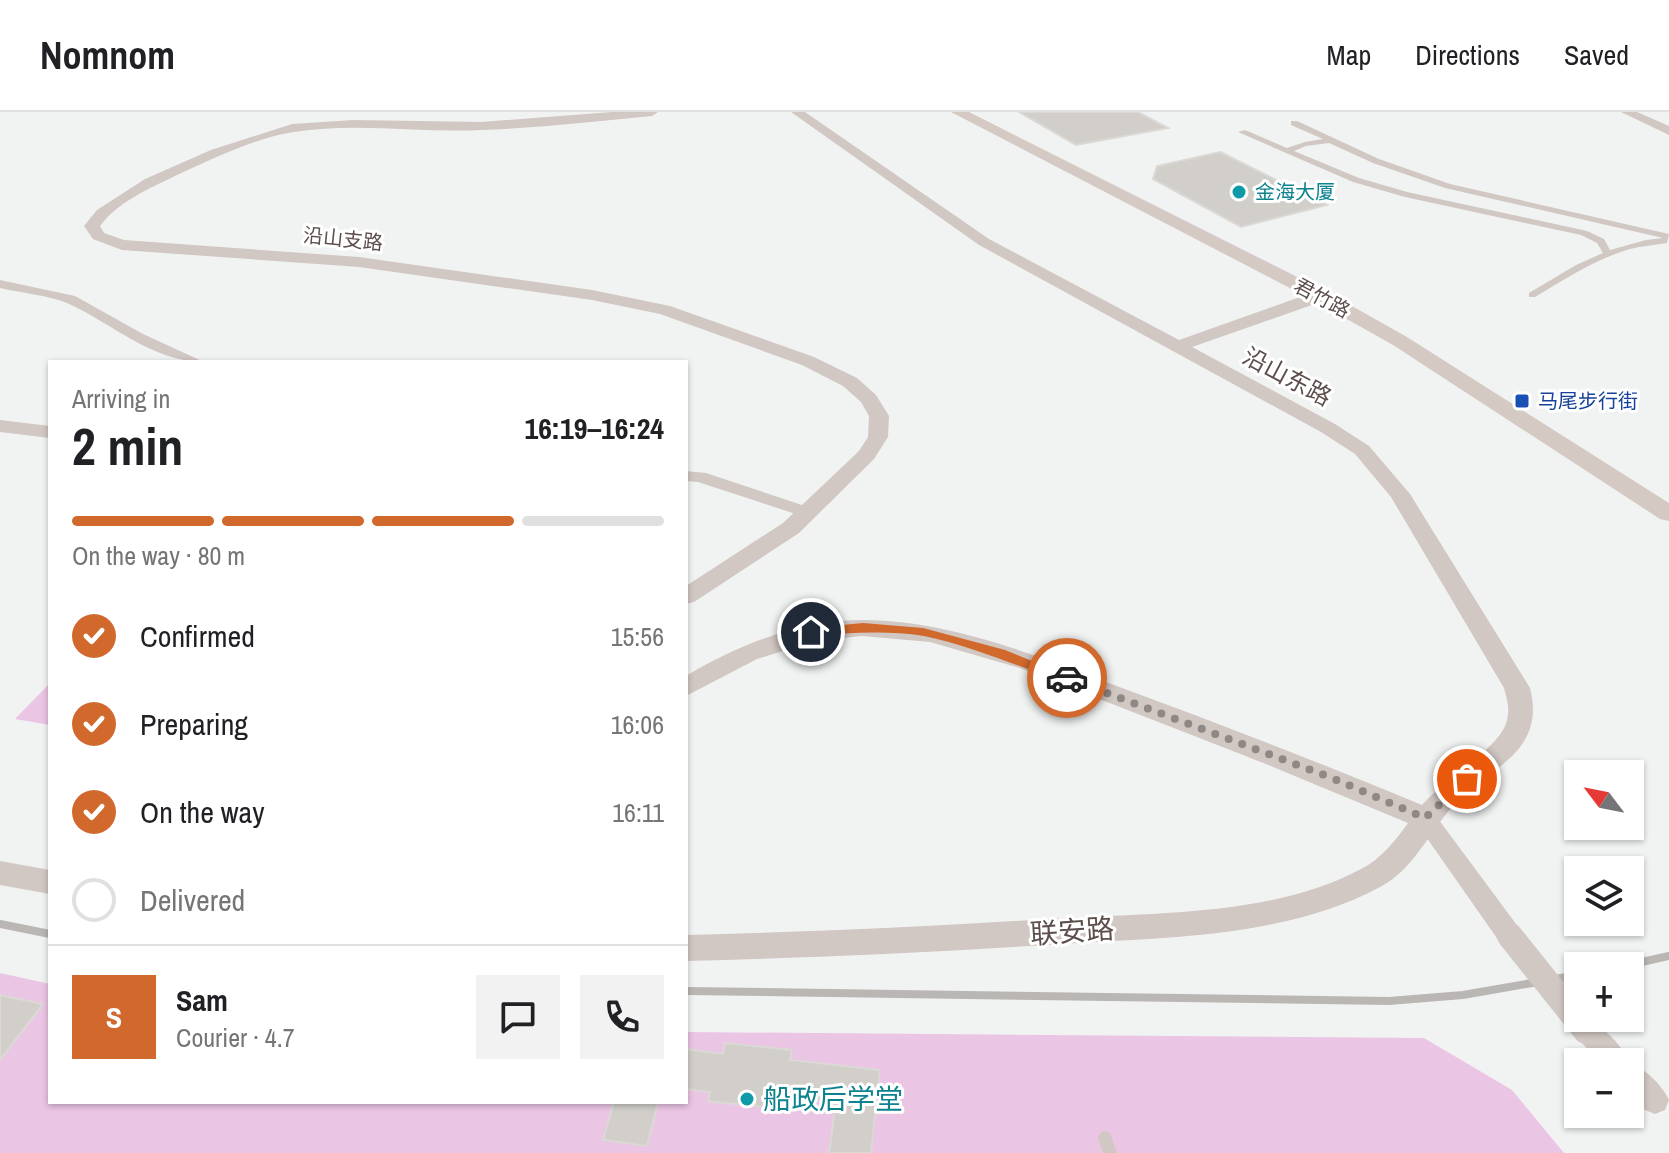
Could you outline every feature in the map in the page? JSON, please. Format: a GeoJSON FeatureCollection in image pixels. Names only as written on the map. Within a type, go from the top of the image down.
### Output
{"type":"FeatureCollection","features":[{"type":"Feature","properties":{"kind":"main road","name":"君竹路"},"geometry":{"type":"LineString","coordinates":[[958,112],[1320,296],[1444,367],[1669,514]]}},
{"type":"Feature","properties":{"kind":"street","name":"沿山支路"},"geometry":{"type":"LineString","coordinates":[[652,112],[460,127],[353,125],[276,131],[130,192],[99,213],[93,222],[93,230],[98,236],[122,245],[332,259],[616,299],[680,315],[817,365],[863,392],[874,405],[880,424],[876,443],[867,455],[808,513],[767,545],[688,596]]}},
{"type":"Feature","properties":{"kind":"street","name":"沿山东路"},"geometry":{"type":"LineString","coordinates":[[797,112],[965,230],[1328,428],[1371,458],[1407,506],[1517,688],[1523,703],[1515,736],[1502,751],[1451,791],[1425,818]]}},
{"type":"Feature","properties":{"kind":"street"},"geometry":{"type":"LineString","coordinates":[[1627,112],[1669,131]]}},
{"type":"Feature","properties":{"kind":"street"},"geometry":{"type":"LineString","coordinates":[[1294,123],[1376,161],[1448,186],[1669,239]]}},
{"type":"Feature","properties":{"kind":"street"},"geometry":{"type":"LineString","coordinates":[[1242,132],[1356,180],[1405,194],[1584,233],[1601,241],[1608,254]]}},
{"type":"Feature","properties":{"kind":"street"},"geometry":{"type":"LineString","coordinates":[[1287,151],[1305,144],[1333,141]]}},
{"type":"Feature","properties":{"kind":"street"},"geometry":{"type":"LineString","coordinates":[[1532,295],[1608,254],[1669,239]]}},
{"type":"Feature","properties":{"kind":"street"},"geometry":{"type":"LineString","coordinates":[[0,284],[70,299],[138,337],[191,360]]}},
{"type":"Feature","properties":{"kind":"street"},"geometry":{"type":"LineString","coordinates":[[1177,347],[1320,296]]}},
{"type":"Feature","properties":{"kind":"street"},"geometry":{"type":"LineString","coordinates":[[0,426],[48,432]]}},
{"type":"Feature","properties":{"kind":"street"},"geometry":{"type":"LineString","coordinates":[[688,476],[700,477],[808,513]]}},
{"type":"Feature","properties":{"kind":"street"},"geometry":{"type":"LineString","coordinates":[[688,686],[748,653],[781,639],[811,632],[863,628],[923,632],[1029,663],[1332,778],[1425,818],[1510,936],[1602,1048]]}},
{"type":"Feature","properties":{"kind":"street","name":"联安路"},"geometry":{"type":"LineString","coordinates":[[688,948],[866,944],[1179,924],[1252,914],[1302,902],[1372,877],[1406,850],[1425,818]]}},
{"type":"Feature","properties":{"kind":"street"},"geometry":{"type":"LineString","coordinates":[[0,873],[48,882]]}},
{"type":"Feature","properties":{"kind":"street"},"geometry":{"type":"LineString","coordinates":[[1644,1090],[1655,1101]]}},
{"type":"Feature","properties":{"kind":"lane"},"geometry":{"type":"LineString","coordinates":[[1105,1138],[1110,1153]]}},
{"type":"Feature","properties":{"kind":"shaded area"},"geometry":{"type":"Polygon","coordinates":[[[48,685],[48,725],[15,719],[48,685]]]}},
{"type":"Feature","properties":{"kind":"shaded area"},"geometry":{"type":"Polygon","coordinates":[[[0,973],[48,984],[48,1104],[688,1104],[688,1032],[1424,1038],[1512,1090],[1564,1153],[0,1153],[0,973]]]}},
{"type":"Feature","properties":{"kind":"building"},"geometry":{"type":"Polygon","coordinates":[[[1019,112],[1138,112],[1168,128],[1076,145],[1019,112]]]}},
{"type":"Feature","properties":{"kind":"building","name":"金海大厦"},"geometry":{"type":"Polygon","coordinates":[[[1220,152],[1327,205],[1241,227],[1153,179],[1157,166],[1220,152]]]}},
{"type":"Feature","properties":{"kind":"building"},"geometry":{"type":"Polygon","coordinates":[[[0,995],[43,1004],[0,1060],[0,995]]]}},
{"type":"Feature","properties":{"kind":"building","name":"船政后学堂"},"geometry":{"type":"Polygon","coordinates":[[[725,1043],[792,1050],[790,1060],[880,1070],[871,1153],[829,1153],[836,1103],[787,1097],[784,1109],[708,1101],[710,1092],[688,1089],[688,1049],[723,1054],[725,1043]]]}},
{"type":"Feature","properties":{"kind":"building"},"geometry":{"type":"Polygon","coordinates":[[[613,1104],[658,1104],[647,1146],[603,1140],[613,1104]]]}},
{"type":"Feature","properties":{"kind":"railway"},"geometry":{"type":"LineString","coordinates":[[0,924],[48,934]]}},
{"type":"Feature","properties":{"kind":"railway"},"geometry":{"type":"LineString","coordinates":[[1644,962],[1669,956]]}},
{"type":"Feature","properties":{"kind":"railway"},"geometry":{"type":"LineString","coordinates":[[688,991],[1389,1001],[1463,995],[1564,977]]}},
{"type":"Feature","properties":{"kind":"way so far"},"geometry":{"type":"LineString","coordinates":[[1067,678],[1332,778],[1425,818],[1467,779]]}},
{"type":"Feature","properties":{"kind":"place","name":"金海大厦"},"geometry":{"type":"Point","coordinates":[1239,192]}},
{"type":"Feature","properties":{"kind":"place","name":"马尾步行街"},"geometry":{"type":"Point","coordinates":[1522,401]}},
{"type":"Feature","properties":{"kind":"place","name":"船政后学堂"},"geometry":{"type":"Point","coordinates":[747,1099]}},
{"type":"Feature","properties":{"kind":"route"},"geometry":{"type":"LineString","coordinates":[[811,632],[863,628],[923,632],[1000,653],[1067,678]]}}]}
